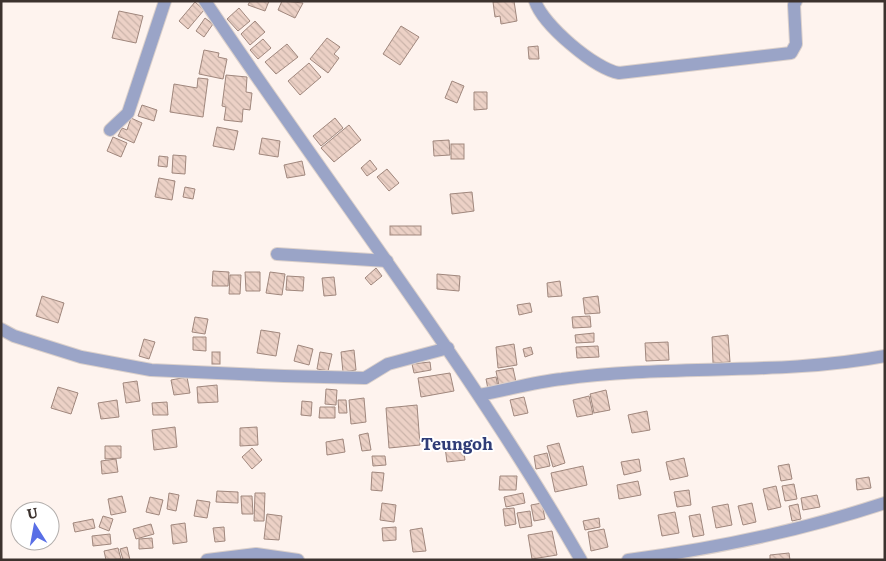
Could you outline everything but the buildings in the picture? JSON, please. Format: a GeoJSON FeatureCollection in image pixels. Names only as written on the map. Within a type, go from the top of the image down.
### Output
{"type":"FeatureCollection","features":[{"type":"Feature","properties":{"kind":"street"},"geometry":{"type":"LineString","coordinates":[[110,130],[128,113],[165,1]]}},
{"type":"Feature","properties":{"kind":"street"},"geometry":{"type":"LineString","coordinates":[[205,1],[270,97],[448,348],[581,560]]}},
{"type":"Feature","properties":{"kind":"street"},"geometry":{"type":"LineString","coordinates":[[536,1],[548,22],[582,52],[602,69],[619,73],[791,53],[796,44],[794,5],[796,1]]}},
{"type":"Feature","properties":{"kind":"street"},"geometry":{"type":"LineString","coordinates":[[277,254],[387,262]]}},
{"type":"Feature","properties":{"kind":"street"},"geometry":{"type":"LineString","coordinates":[[1,329],[14,336],[81,357],[151,370],[365,378],[388,364],[448,348]]}},
{"type":"Feature","properties":{"kind":"street"},"geometry":{"type":"LineString","coordinates":[[479,395],[562,379],[789,367],[851,362],[885,356]]}},
{"type":"Feature","properties":{"kind":"street"},"geometry":{"type":"LineString","coordinates":[[628,560],[681,553],[845,516],[885,502]]}},
{"type":"Feature","properties":{"kind":"street"},"geometry":{"type":"LineString","coordinates":[[208,560],[256,554],[298,560]]}},
{"type":"Feature","properties":{"kind":"district","name":"Teungoh"},"geometry":{"type":"Point","coordinates":[457,443]}}]}
